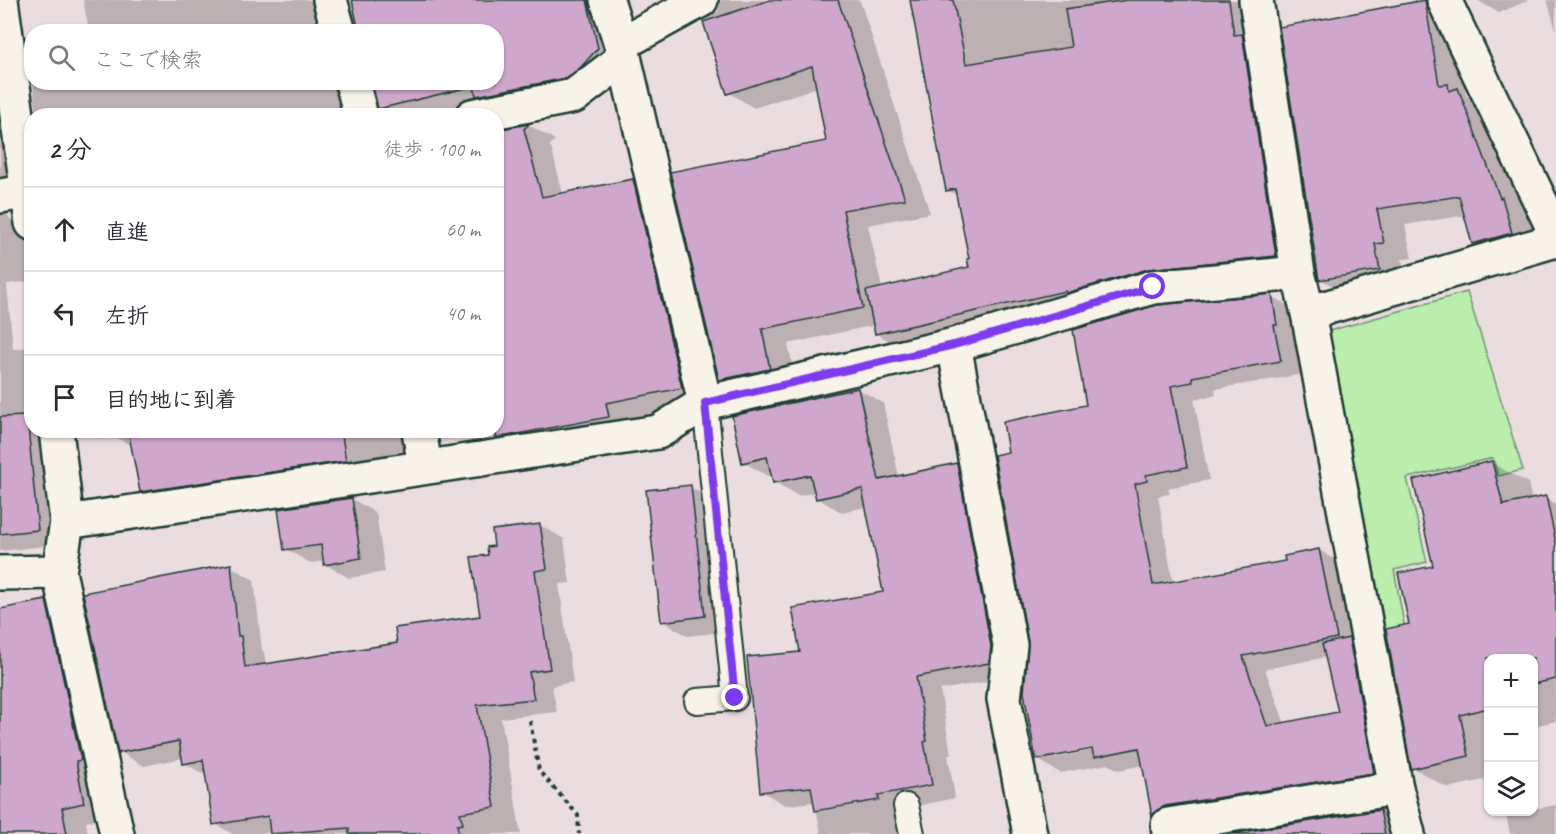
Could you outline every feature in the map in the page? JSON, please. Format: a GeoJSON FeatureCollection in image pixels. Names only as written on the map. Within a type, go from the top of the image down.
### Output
{"type":"FeatureCollection","features":[{"type":"Feature","properties":{"kind":"street"},"geometry":{"type":"LineString","coordinates":[[1,0],[23,200]]}},
{"type":"Feature","properties":{"kind":"street"},"geometry":{"type":"LineString","coordinates":[[330,0],[337,24]]}},
{"type":"Feature","properties":{"kind":"street"},"geometry":{"type":"LineString","coordinates":[[608,0],[705,403]]}},
{"type":"Feature","properties":{"kind":"street"},"geometry":{"type":"LineString","coordinates":[[504,110],[574,96],[622,51],[701,0]]}},
{"type":"Feature","properties":{"kind":"street"},"geometry":{"type":"LineString","coordinates":[[1257,0],[1298,273],[1308,313],[1396,788],[1408,834]]}},
{"type":"Feature","properties":{"kind":"street"},"geometry":{"type":"LineString","coordinates":[[1308,313],[1556,234],[1444,0]]}},
{"type":"Feature","properties":{"kind":"street"},"geometry":{"type":"LineString","coordinates":[[354,90],[359,108]]}},
{"type":"Feature","properties":{"kind":"street"},"geometry":{"type":"LineString","coordinates":[[67,522],[658,432],[705,403],[954,345],[1153,287],[1298,273]]}},
{"type":"Feature","properties":{"kind":"street"},"geometry":{"type":"LineString","coordinates":[[954,345],[1010,645],[1004,699],[1030,834]]}},
{"type":"Feature","properties":{"kind":"street"},"geometry":{"type":"LineString","coordinates":[[57,438],[67,522],[59,572],[117,834]]}},
{"type":"Feature","properties":{"kind":"street"},"geometry":{"type":"LineString","coordinates":[[420,438],[425,467]]}},
{"type":"Feature","properties":{"kind":"street"},"geometry":{"type":"LineString","coordinates":[[0,573],[59,572]]}},
{"type":"Feature","properties":{"kind":"street"},"geometry":{"type":"LineString","coordinates":[[1169,834],[1168,825],[1396,788]]}},
{"type":"Feature","properties":{"kind":"lane"},"geometry":{"type":"LineString","coordinates":[[697,700],[735,698],[705,403]]}},
{"type":"Feature","properties":{"kind":"lane"},"geometry":{"type":"LineString","coordinates":[[906,806],[912,834]]}},
{"type":"Feature","properties":{"kind":"path"},"geometry":{"type":"LineString","coordinates":[[530,721],[539,771],[578,814],[579,834]]}},
{"type":"Feature","properties":{"kind":"green space"},"geometry":{"type":"Polygon","coordinates":[[[1467,292],[1523,470],[1498,476],[1493,458],[1407,478],[1427,562],[1394,570],[1415,683],[1396,687],[1329,331],[1467,292]]]}},
{"type":"Feature","properties":{"kind":"building"},"geometry":{"type":"Polygon","coordinates":[[[352,0],[587,0],[598,48],[581,67],[566,78],[476,96],[475,90],[504,90],[504,24],[357,24],[352,0]]]}},
{"type":"Feature","properties":{"kind":"building"},"geometry":{"type":"Polygon","coordinates":[[[770,0],[838,0],[905,199],[843,210],[863,308],[762,329],[770,369],[719,380],[670,172],[826,141],[812,66],[727,94],[703,22],[770,0]]]}},
{"type":"Feature","properties":{"kind":"building"},"geometry":{"type":"Polygon","coordinates":[[[910,0],[953,0],[966,64],[1071,47],[1065,9],[1128,0],[1229,0],[1234,35],[1242,34],[1276,256],[1148,269],[1066,293],[1065,291],[875,334],[866,291],[969,267],[955,189],[946,191],[910,0]]]}},
{"type":"Feature","properties":{"kind":"building"},"geometry":{"type":"Polygon","coordinates":[[[1425,0],[1439,85],[1448,84],[1449,91],[1458,88],[1500,198],[1502,197],[1512,233],[1472,244],[1459,196],[1377,209],[1384,243],[1375,244],[1380,270],[1319,280],[1279,27],[1425,0]]]}},
{"type":"Feature","properties":{"kind":"building"},"geometry":{"type":"Polygon","coordinates":[[[374,90],[457,90],[382,108],[378,108],[374,90]]]}},
{"type":"Feature","properties":{"kind":"building"},"geometry":{"type":"Polygon","coordinates":[[[529,124],[524,129],[542,197],[633,179],[682,388],[606,403],[609,417],[504,437],[504,129],[529,124]]]}},
{"type":"Feature","properties":{"kind":"building"},"geometry":{"type":"Polygon","coordinates":[[[1272,294],[1277,325],[1274,325],[1281,361],[1192,377],[1193,382],[1171,386],[1187,467],[1146,475],[1147,481],[1135,484],[1153,585],[1285,561],[1284,556],[1319,549],[1337,638],[1243,656],[1267,726],[1338,712],[1322,644],[1349,638],[1374,773],[1165,806],[1152,816],[1139,748],[1094,757],[1092,749],[1036,760],[1024,693],[1028,642],[994,455],[1008,452],[1003,422],[1086,405],[1073,330],[1157,305],[1272,294]]]}},
{"type":"Feature","properties":{"kind":"building"},"geometry":{"type":"Polygon","coordinates":[[[858,388],[879,480],[957,463],[991,646],[989,663],[916,677],[932,785],[878,795],[879,800],[815,811],[811,787],[760,792],[747,657],[800,652],[792,608],[883,592],[862,489],[816,499],[810,475],[773,483],[767,457],[742,463],[732,416],[858,388]]]}},
{"type":"Feature","properties":{"kind":"building"},"geometry":{"type":"Polygon","coordinates":[[[24,416],[24,438],[29,438],[38,530],[0,534],[0,417],[24,416]]]}},
{"type":"Feature","properties":{"kind":"building"},"geometry":{"type":"Polygon","coordinates":[[[130,438],[342,438],[346,461],[140,492],[130,438]]]}},
{"type":"Feature","properties":{"kind":"building"},"geometry":{"type":"Polygon","coordinates":[[[1492,461],[1503,505],[1546,496],[1556,543],[1556,679],[1538,683],[1538,654],[1484,654],[1484,709],[1460,715],[1469,756],[1411,769],[1386,629],[1409,624],[1398,573],[1433,566],[1413,480],[1492,461]]]}},
{"type":"Feature","properties":{"kind":"building"},"geometry":{"type":"Polygon","coordinates":[[[691,485],[705,616],[661,622],[646,490],[691,485]]]}},
{"type":"Feature","properties":{"kind":"building"},"geometry":{"type":"Polygon","coordinates":[[[352,498],[361,558],[324,565],[321,545],[284,550],[278,509],[352,498]]]}},
{"type":"Feature","properties":{"kind":"building"},"geometry":{"type":"Polygon","coordinates":[[[540,524],[547,569],[535,571],[550,669],[529,672],[534,699],[477,705],[495,807],[460,813],[463,824],[457,825],[459,834],[349,834],[349,828],[270,834],[268,816],[213,825],[203,760],[183,764],[179,741],[118,753],[83,593],[231,564],[238,636],[241,636],[245,667],[397,643],[395,628],[480,616],[471,557],[488,555],[487,547],[494,546],[492,530],[540,524]]]}},
{"type":"Feature","properties":{"kind":"building"},"geometry":{"type":"Polygon","coordinates":[[[46,600],[81,760],[76,761],[84,803],[62,808],[67,834],[0,834],[0,609],[46,600]]]}},
{"type":"Feature","properties":{"kind":"building"},"geometry":{"type":"Polygon","coordinates":[[[1380,810],[1385,834],[1230,834],[1380,810]]]}},
{"type":"Feature","properties":{"kind":"route"},"geometry":{"type":"LineString","coordinates":[[735,698],[705,403],[954,345],[1153,287]]}}]}
